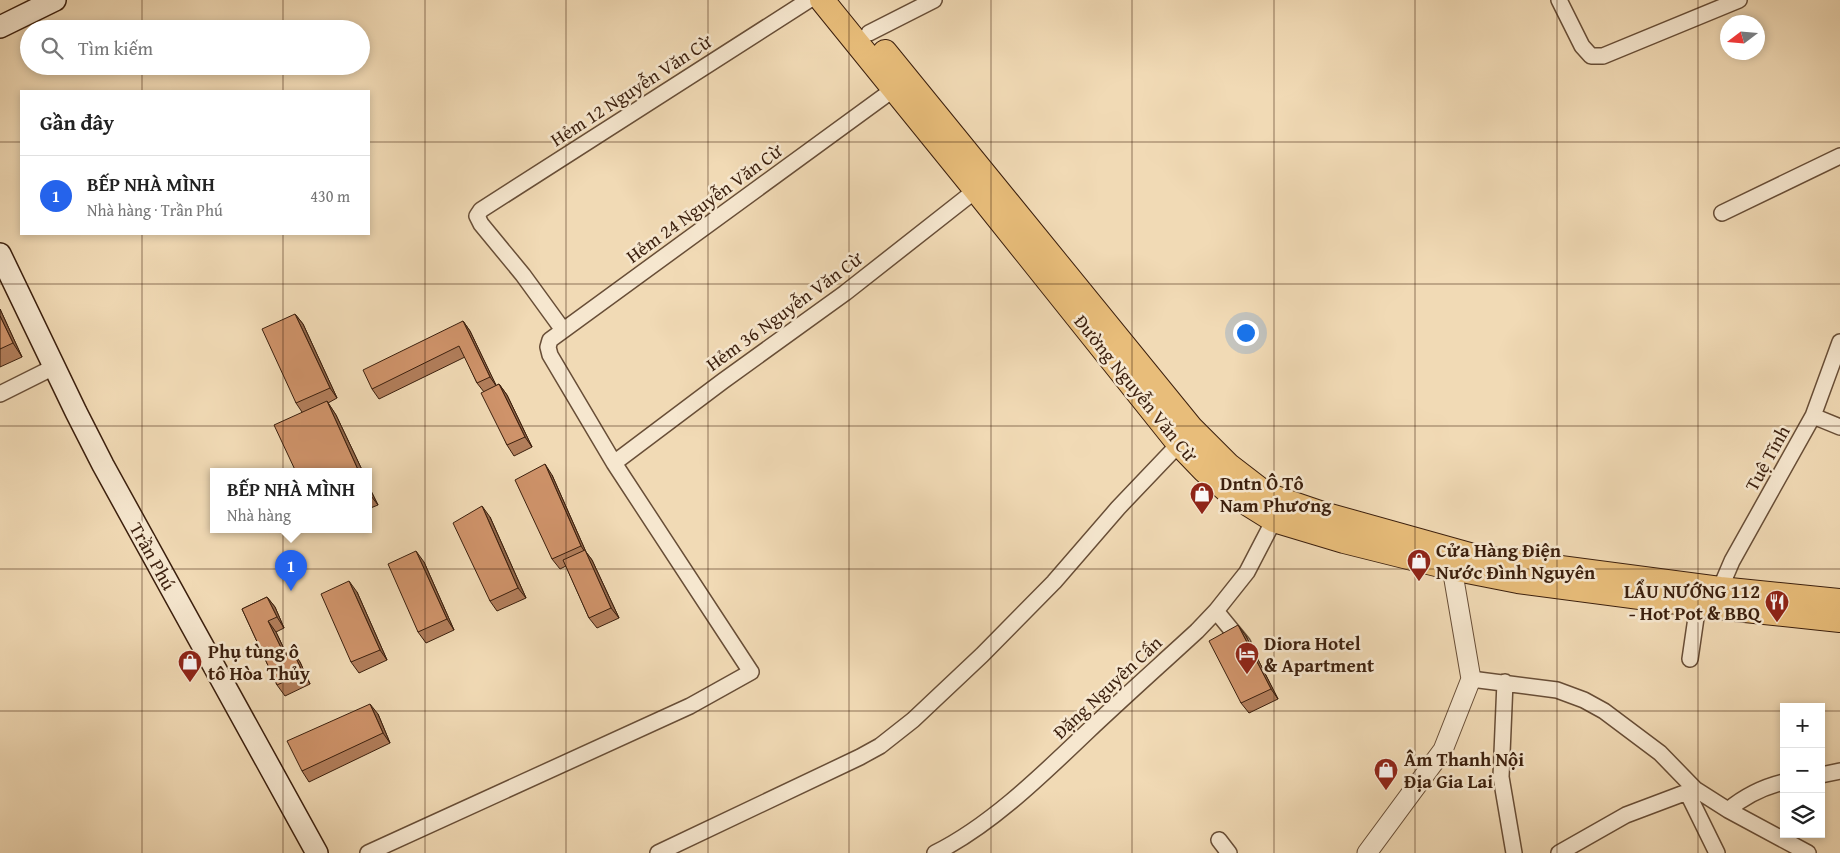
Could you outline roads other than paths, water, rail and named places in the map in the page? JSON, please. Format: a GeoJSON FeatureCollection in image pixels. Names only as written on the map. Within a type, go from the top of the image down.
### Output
{"type":"FeatureCollection","features":[{"type":"Feature","properties":{"kind":"main road"},"geometry":{"type":"LineString","coordinates":[[0,27],[55,0]]}},
{"type":"Feature","properties":{"kind":"main road","name":"Đường Nguyễn Văn Cừ"},"geometry":{"type":"LineString","coordinates":[[822,0],[863,37],[946,125],[1117,351],[1178,444],[1229,492],[1274,520],[1344,541],[1452,568],[1518,581],[1711,600],[1840,601]]}},
{"type":"Feature","properties":{"kind":"main road","name":"Đường Nguyễn Văn Cừ"},"geometry":{"type":"LineString","coordinates":[[842,0],[894,89],[976,190],[1117,351],[1228,465],[1267,495],[1323,514],[1477,557],[1711,600],[1840,620]]}},
{"type":"Feature","properties":{"kind":"main road","name":"Trần Phú"},"geometry":{"type":"LineString","coordinates":[[0,254],[103,465],[317,853]]}},
{"type":"Feature","properties":{"kind":"street","name":"Hẻm 12 Nguyễn Văn Cừ"},"geometry":{"type":"LineString","coordinates":[[563,330],[523,275],[481,224],[477,216],[482,210],[809,0]]}},
{"type":"Feature","properties":{"kind":"street"},"geometry":{"type":"LineString","coordinates":[[863,37],[934,0]]}},
{"type":"Feature","properties":{"kind":"street"},"geometry":{"type":"LineString","coordinates":[[1559,0],[1582,46],[1591,56],[1603,56],[1739,0]]}},
{"type":"Feature","properties":{"kind":"street","name":"Hẻm 24 Nguyễn Văn Cừ"},"geometry":{"type":"LineString","coordinates":[[614,463],[550,355],[548,348],[550,340],[894,89]]}},
{"type":"Feature","properties":{"kind":"street"},"geometry":{"type":"LineString","coordinates":[[1722,213],[1840,156]]}},
{"type":"Feature","properties":{"kind":"street","name":"Hẻm 36 Nguyễn Văn Cừ"},"geometry":{"type":"LineString","coordinates":[[614,463],[845,293],[976,190]]}},
{"type":"Feature","properties":{"kind":"street","name":"Tuệ Tĩnh"},"geometry":{"type":"LineString","coordinates":[[1690,659],[1711,600],[1813,416],[1840,342]]}},
{"type":"Feature","properties":{"kind":"street"},"geometry":{"type":"LineString","coordinates":[[0,394],[54,367]]}},
{"type":"Feature","properties":{"kind":"street"},"geometry":{"type":"LineString","coordinates":[[1813,416],[1840,427]]}},
{"type":"Feature","properties":{"kind":"street"},"geometry":{"type":"LineString","coordinates":[[658,853],[860,757],[880,746],[901,730],[982,655],[1054,582],[1118,508],[1178,444]]}},
{"type":"Feature","properties":{"kind":"street"},"geometry":{"type":"LineString","coordinates":[[368,853],[690,706],[751,672],[614,463]]}},
{"type":"Feature","properties":{"kind":"street","name":"Đặng Nguyên Cẩn"},"geometry":{"type":"LineString","coordinates":[[935,853],[952,850],[1043,773],[1197,632],[1247,572],[1274,520]]}},
{"type":"Feature","properties":{"kind":"street"},"geometry":{"type":"LineString","coordinates":[[1368,853],[1443,750],[1471,679],[1452,568]]}},
{"type":"Feature","properties":{"kind":"street"},"geometry":{"type":"LineString","coordinates":[[1216,611],[1235,633],[1249,656]]}},
{"type":"Feature","properties":{"kind":"street"},"geometry":{"type":"LineString","coordinates":[[1471,679],[1557,690],[1584,700],[1604,711],[1660,753],[1691,790],[1717,853]]}},
{"type":"Feature","properties":{"kind":"street"},"geometry":{"type":"LineString","coordinates":[[1505,682],[1501,777],[1514,853]]}},
{"type":"Feature","properties":{"kind":"street"},"geometry":{"type":"LineString","coordinates":[[1825,773],[1840,771]]}},
{"type":"Feature","properties":{"kind":"street"},"geometry":{"type":"LineString","coordinates":[[1728,810],[1741,799],[1754,792],[1780,783]]}},
{"type":"Feature","properties":{"kind":"street"},"geometry":{"type":"LineString","coordinates":[[1559,853],[1626,815],[1691,790],[1808,853]]}},
{"type":"Feature","properties":{"kind":"street"},"geometry":{"type":"LineString","coordinates":[[1219,840],[1229,853]]}},
{"type":"Feature","properties":{"kind":"place","name":"Dntn Ô Tô Nam Phương"},"geometry":{"type":"Point","coordinates":[1202,515]}},
{"type":"Feature","properties":{"kind":"place","name":"Cửa Hàng Điện Nước Đình Nguyên"},"geometry":{"type":"Point","coordinates":[1419,582]}},
{"type":"Feature","properties":{"kind":"place","name":"BẾP NHÀ MÌNH"},"geometry":{"type":"Point","coordinates":[291,591]}},
{"type":"Feature","properties":{"kind":"place","name":"LẨU NƯỚNG 112 - Hot Pot & BBQ"},"geometry":{"type":"Point","coordinates":[1777,623]}},
{"type":"Feature","properties":{"kind":"place","name":"Diora Hotel & Apartment"},"geometry":{"type":"Point","coordinates":[1247,675]}},
{"type":"Feature","properties":{"kind":"place","name":"Phụ tùng ô tô Hòa Thủy"},"geometry":{"type":"Point","coordinates":[190,683]}},
{"type":"Feature","properties":{"kind":"place","name":"Âm Thanh Nội Địa Gia Lai"},"geometry":{"type":"Point","coordinates":[1386,791]}}]}
